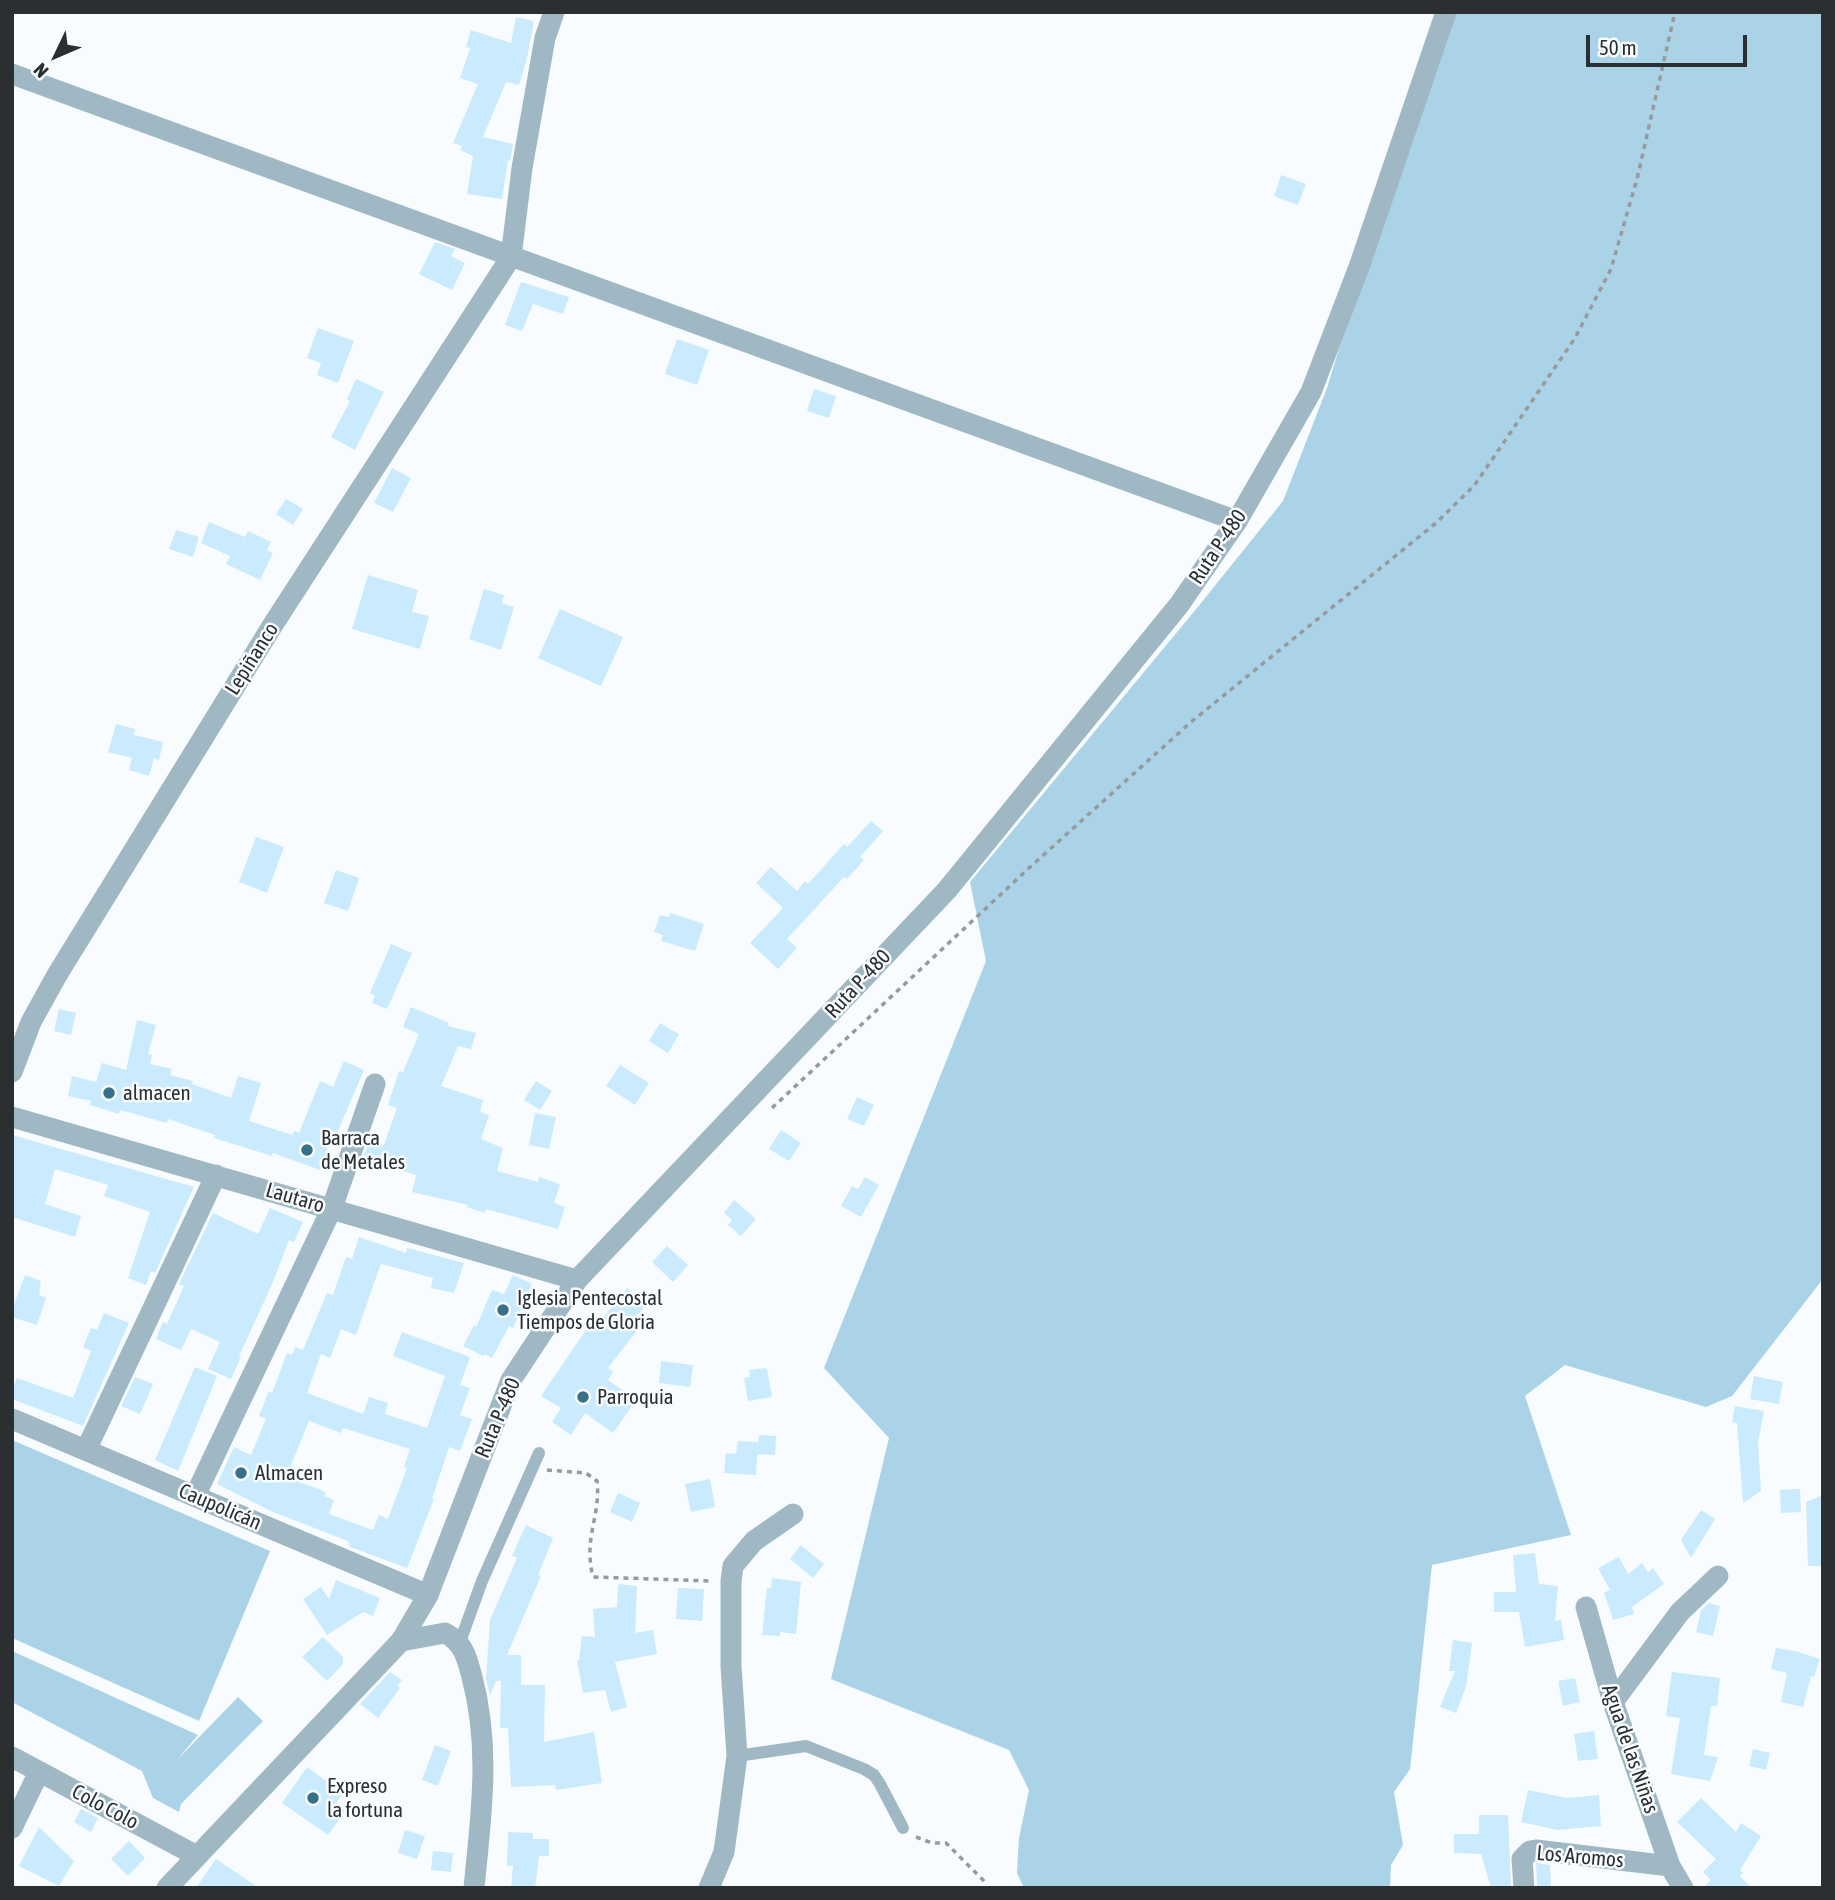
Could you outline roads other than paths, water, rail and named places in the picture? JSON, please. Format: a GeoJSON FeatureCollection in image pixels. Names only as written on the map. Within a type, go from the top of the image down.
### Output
{"type":"FeatureCollection","features":[{"type":"Feature","properties":{"kind":"street"},"geometry":{"type":"LineString","coordinates":[[511,257],[522,168],[545,38],[554,12]]}},
{"type":"Feature","properties":{"kind":"street","name":"Ruta P-480"},"geometry":{"type":"LineString","coordinates":[[167,1888],[401,1641],[428,1595],[511,1380],[577,1280],[947,890],[1179,605],[1237,521],[1311,392],[1359,267],[1446,12]]}},
{"type":"Feature","properties":{"kind":"street"},"geometry":{"type":"LineString","coordinates":[[12,74],[1237,521]]}},
{"type":"Feature","properties":{"kind":"street","name":"Lepiñanco"},"geometry":{"type":"LineString","coordinates":[[12,1072],[31,1022],[64,963],[274,623],[511,257]]}},
{"type":"Feature","properties":{"kind":"street"},"geometry":{"type":"LineString","coordinates":[[195,1496],[332,1208],[375,1084]]}},
{"type":"Feature","properties":{"kind":"street","name":"Lautaro"},"geometry":{"type":"LineString","coordinates":[[12,1117],[577,1280]]}},
{"type":"Feature","properties":{"kind":"street"},"geometry":{"type":"LineString","coordinates":[[86,1450],[216,1175]]}},
{"type":"Feature","properties":{"kind":"street","name":"Caupolicán"},"geometry":{"type":"LineString","coordinates":[[12,1419],[428,1595]]}},
{"type":"Feature","properties":{"kind":"street"},"geometry":{"type":"LineString","coordinates":[[709,1888],[724,1852],[737,1756],[731,1665],[733,1566],[754,1541],[793,1514]]}},
{"type":"Feature","properties":{"kind":"street"},"geometry":{"type":"LineString","coordinates":[[1613,1702],[1680,1612],[1718,1576]]}},
{"type":"Feature","properties":{"kind":"street","name":"Agua de las Niñas"},"geometry":{"type":"LineString","coordinates":[[1586,1607],[1613,1702],[1670,1866],[1683,1888]]}},
{"type":"Feature","properties":{"kind":"street"},"geometry":{"type":"LineString","coordinates":[[401,1641],[445,1633],[460,1642],[467,1658],[481,1711],[484,1776],[474,1888]]}},
{"type":"Feature","properties":{"kind":"street","name":"Colo Colo"},"geometry":{"type":"LineString","coordinates":[[12,1757],[197,1856]]}},
{"type":"Feature","properties":{"kind":"street"},"geometry":{"type":"LineString","coordinates":[[12,1828],[39,1772]]}},
{"type":"Feature","properties":{"kind":"street","name":"Los Aromos"},"geometry":{"type":"LineString","coordinates":[[1524,1888],[1522,1859],[1530,1851],[1536,1850],[1670,1866]]}},
{"type":"Feature","properties":{"kind":"lane"},"geometry":{"type":"LineString","coordinates":[[460,1642],[482,1581],[539,1454]]}},
{"type":"Feature","properties":{"kind":"lane"},"geometry":{"type":"LineString","coordinates":[[737,1756],[806,1746],[864,1769],[880,1784],[903,1828]]}},
{"type":"Feature","properties":{"kind":"place","name":"almacen"},"geometry":{"type":"Point","coordinates":[109,1093]}},
{"type":"Feature","properties":{"kind":"place","name":"Barraca de Metales"},"geometry":{"type":"Point","coordinates":[307,1150]}},
{"type":"Feature","properties":{"kind":"place","name":"Iglesia Pentecostal Tiempos de Gloria"},"geometry":{"type":"Point","coordinates":[503,1310]}},
{"type":"Feature","properties":{"kind":"place","name":"Parroquia"},"geometry":{"type":"Point","coordinates":[583,1397]}},
{"type":"Feature","properties":{"kind":"place","name":"Almacen"},"geometry":{"type":"Point","coordinates":[241,1473]}},
{"type":"Feature","properties":{"kind":"place","name":"Expreso la fortuna"},"geometry":{"type":"Point","coordinates":[313,1798]}}]}
